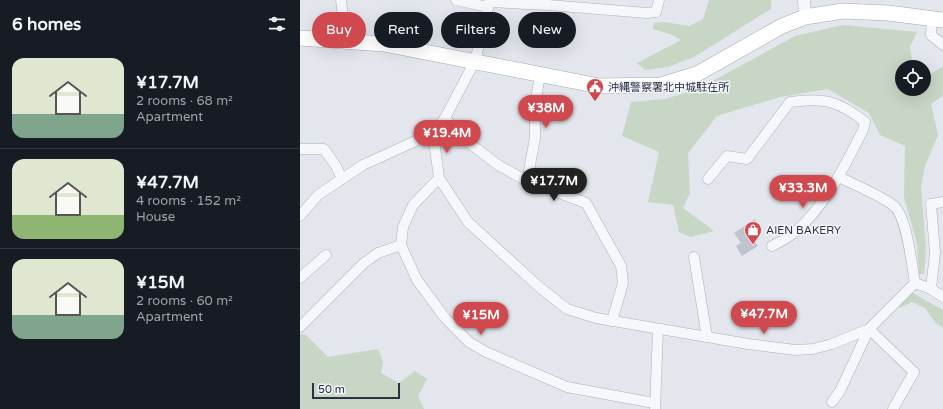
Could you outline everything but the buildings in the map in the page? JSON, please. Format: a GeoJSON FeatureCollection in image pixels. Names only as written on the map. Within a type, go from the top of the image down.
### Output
{"type":"FeatureCollection","features":[{"type":"Feature","properties":{"kind":"main road"},"geometry":{"type":"LineString","coordinates":[[366,42],[384,44],[475,61],[599,86],[660,85],[697,74],[782,26],[805,17],[843,11],[888,13],[937,19]]}},
{"type":"Feature","properties":{"kind":"main road"},"geometry":{"type":"LineString","coordinates":[[300,38],[312,39]]}},
{"type":"Feature","properties":{"kind":"street"},"geometry":{"type":"LineString","coordinates":[[341,0],[342,12]]}},
{"type":"Feature","properties":{"kind":"street"},"geometry":{"type":"LineString","coordinates":[[456,0],[489,3],[555,5],[647,14],[656,12],[659,0]]}},
{"type":"Feature","properties":{"kind":"street"},"geometry":{"type":"LineString","coordinates":[[804,0],[805,17]]}},
{"type":"Feature","properties":{"kind":"street"},"geometry":{"type":"LineString","coordinates":[[300,216],[318,195],[363,165],[433,133],[445,118],[475,61],[489,3]]}},
{"type":"Feature","properties":{"kind":"street"},"geometry":{"type":"LineString","coordinates":[[937,19],[931,35],[943,45]]}},
{"type":"Feature","properties":{"kind":"street"},"geometry":{"type":"LineString","coordinates":[[527,180],[535,138],[535,106],[540,74]]}},
{"type":"Feature","properties":{"kind":"street"},"geometry":{"type":"LineString","coordinates":[[708,179],[727,156],[746,159],[790,102],[811,99],[831,101],[852,112],[864,122],[864,130],[839,177],[816,212],[794,233],[772,246]]}},
{"type":"Feature","properties":{"kind":"street"},"geometry":{"type":"LineString","coordinates":[[445,118],[464,139],[498,165],[527,180],[586,203],[622,266],[623,282],[612,321]]}},
{"type":"Feature","properties":{"kind":"street"},"geometry":{"type":"LineString","coordinates":[[433,133],[439,178],[468,222],[538,286],[567,309],[596,318],[658,330],[795,350],[832,344],[869,329]]}},
{"type":"Feature","properties":{"kind":"street"},"geometry":{"type":"LineString","coordinates":[[300,149],[324,150],[336,166],[342,179]]}},
{"type":"Feature","properties":{"kind":"street"},"geometry":{"type":"LineString","coordinates":[[839,177],[895,206],[901,216],[909,245],[915,283]]}},
{"type":"Feature","properties":{"kind":"street"},"geometry":{"type":"LineString","coordinates":[[439,178],[413,205],[403,227],[401,245],[417,280],[445,318],[469,342],[486,352],[567,387],[655,406],[658,330]]}},
{"type":"Feature","properties":{"kind":"street"},"geometry":{"type":"LineString","coordinates":[[931,289],[935,253],[931,204],[943,202]]}},
{"type":"Feature","properties":{"kind":"street"},"geometry":{"type":"LineString","coordinates":[[300,326],[364,263],[378,253],[401,245]]}},
{"type":"Feature","properties":{"kind":"street"},"geometry":{"type":"LineString","coordinates":[[300,278],[326,255]]}},
{"type":"Feature","properties":{"kind":"street"},"geometry":{"type":"LineString","coordinates":[[694,257],[707,337]]}},
{"type":"Feature","properties":{"kind":"street"},"geometry":{"type":"LineString","coordinates":[[915,283],[931,289],[943,297]]}},
{"type":"Feature","properties":{"kind":"street"},"geometry":{"type":"LineString","coordinates":[[832,402],[840,392],[869,329],[915,283]]}},
{"type":"Feature","properties":{"kind":"street"},"geometry":{"type":"LineString","coordinates":[[869,329],[914,372],[893,409]]}},
{"type":"Feature","properties":{"kind":"green space"},"geometry":{"type":"Polygon","coordinates":[[[709,0],[771,0],[771,9],[694,57],[668,67],[645,70],[637,63],[681,40],[670,34],[653,29],[654,23],[664,22],[689,26],[703,19],[709,0]]]}},
{"type":"Feature","properties":{"kind":"green space"},"geometry":{"type":"Polygon","coordinates":[[[843,25],[917,32],[910,47],[912,60],[895,60],[895,96],[931,96],[931,73],[943,67],[943,96],[931,104],[938,135],[925,166],[921,186],[926,250],[924,274],[919,274],[917,244],[904,197],[905,146],[880,135],[869,113],[828,89],[780,97],[717,116],[688,153],[690,193],[683,208],[714,231],[690,237],[679,232],[673,205],[648,202],[659,152],[622,136],[631,102],[665,99],[698,89],[795,36],[843,25]]]}},
{"type":"Feature","properties":{"kind":"green space"},"geometry":{"type":"Polygon","coordinates":[[[913,293],[943,310],[943,328],[935,322],[925,308],[912,302],[899,308],[901,302],[913,293]]]}},
{"type":"Feature","properties":{"kind":"green space"},"geometry":{"type":"Polygon","coordinates":[[[300,334],[306,335],[328,357],[378,349],[383,362],[381,373],[399,383],[415,371],[427,379],[418,396],[424,409],[300,409],[300,334]]]}},
{"type":"Feature","properties":{"kind":"place","name":"沖縄警察署北中城駐在所"},"geometry":{"type":"Point","coordinates":[595,102]}},
{"type":"Feature","properties":{"kind":"place","name":"AIEN BAKERY"},"geometry":{"type":"Point","coordinates":[753,245]}}]}
